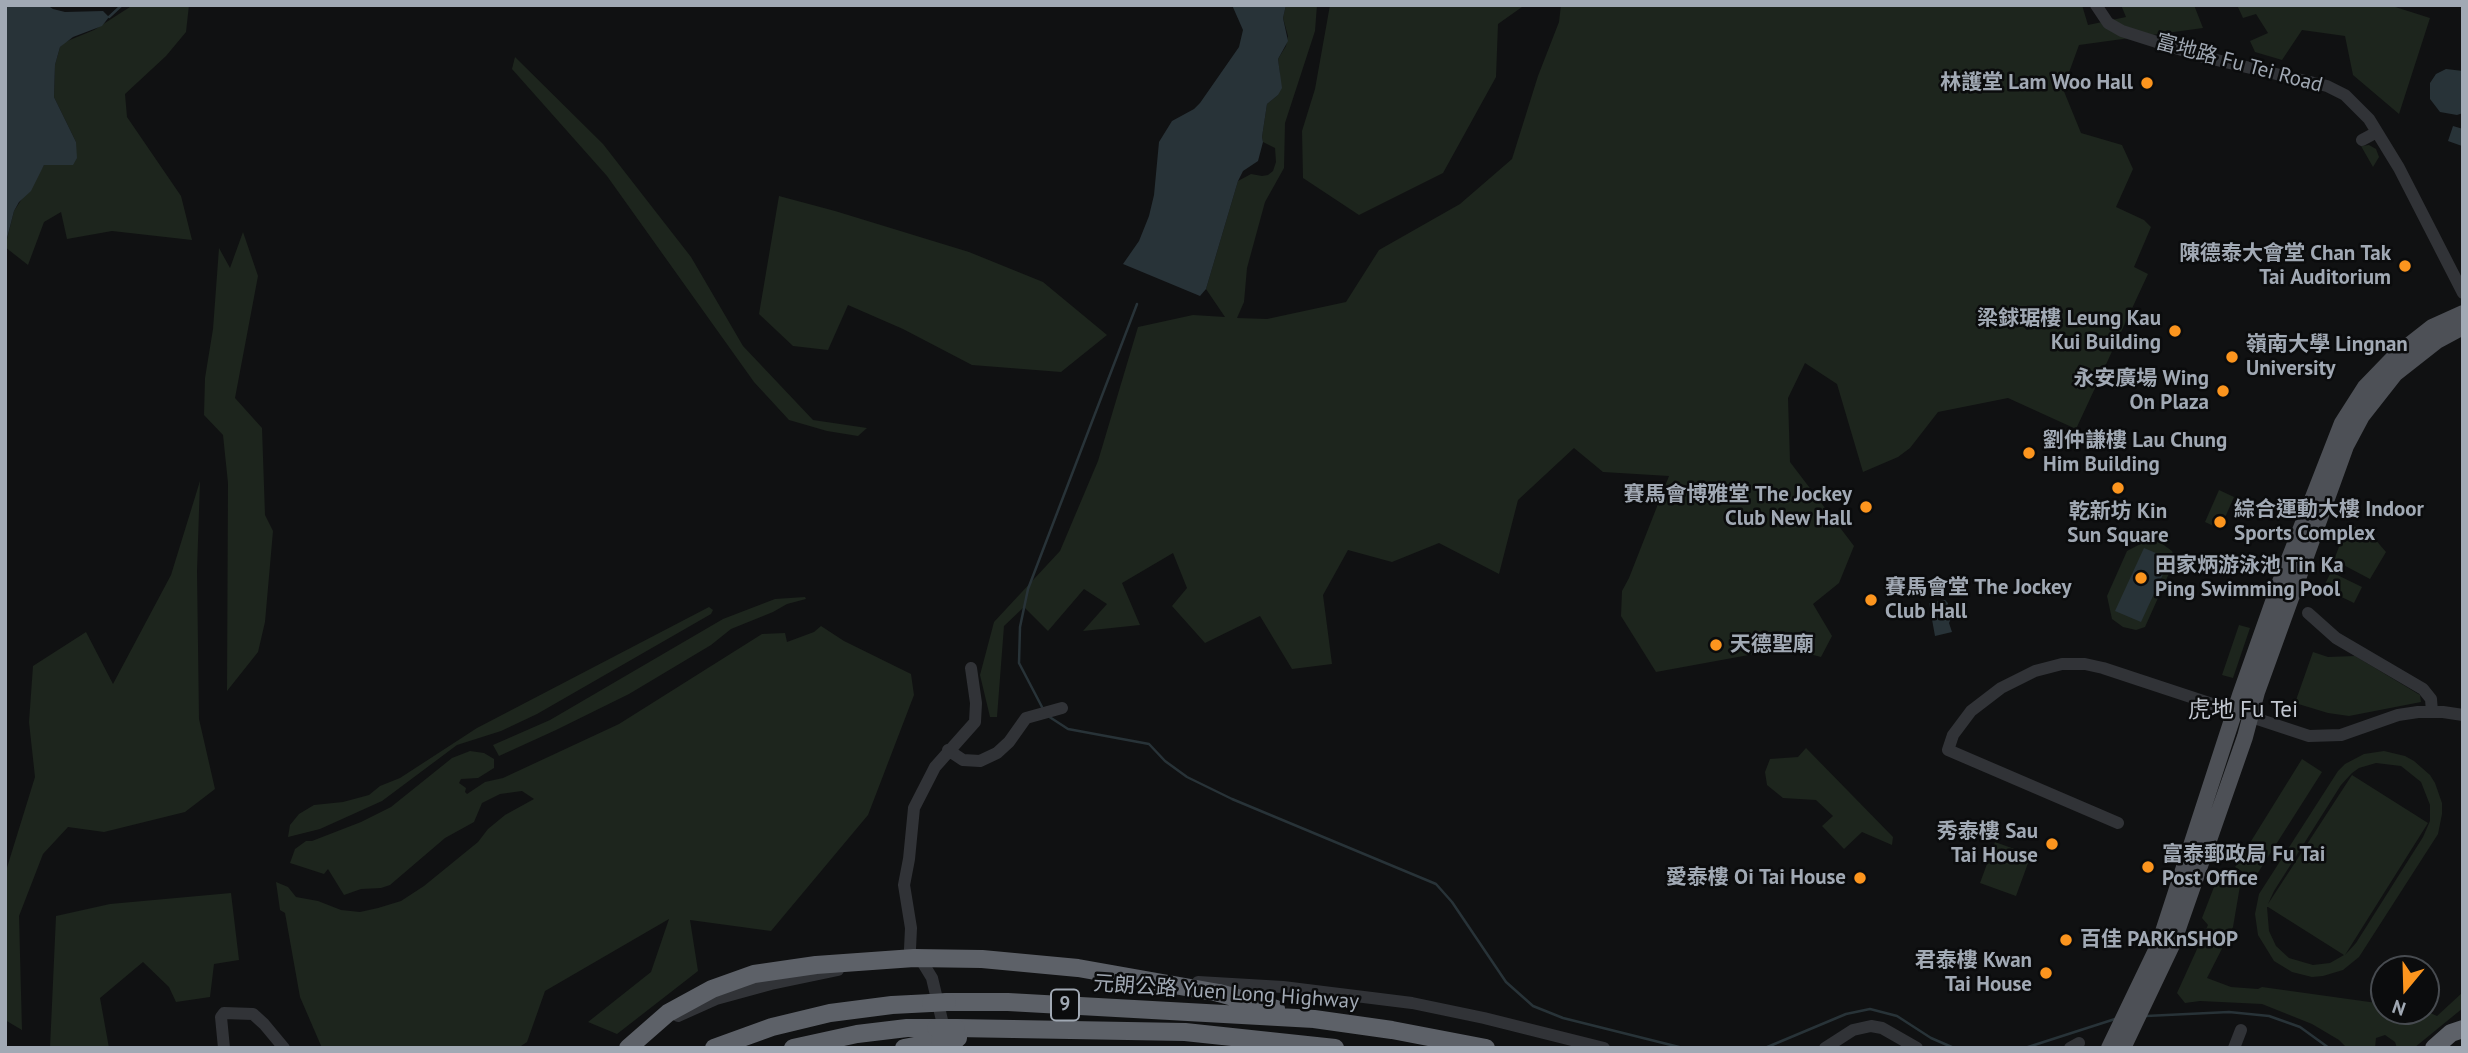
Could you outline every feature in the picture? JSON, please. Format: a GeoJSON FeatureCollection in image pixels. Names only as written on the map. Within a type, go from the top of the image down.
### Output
{"type":"FeatureCollection","features":[{"type":"Feature","properties":{"kind":"highway"},"geometry":{"type":"LineString","coordinates":[[626,1048],[668,1013],[712,989],[754,974],[816,965],[914,958],[982,959],[1078,968],[1219,993],[1314,1019]]}},
{"type":"Feature","properties":{"kind":"highway","name":"元朗公路 Yuen Long Highway"},"geometry":{"type":"LineString","coordinates":[[714,1048],[772,1027],[830,1013],[892,1005],[939,1003],[1031,1003],[1314,1019],[1392,1030],[1486,1048]]}},
{"type":"Feature","properties":{"kind":"highway"},"geometry":{"type":"LineString","coordinates":[[793,1048],[857,1034],[908,1028],[948,1036]]}},
{"type":"Feature","properties":{"kind":"highway","name":"元朗公路 Yuen Long Highway"},"geometry":{"type":"LineString","coordinates":[[948,1036],[1012,1029],[1185,1032],[1335,1048]]}},
{"type":"Feature","properties":{"kind":"highway"},"geometry":{"type":"LineString","coordinates":[[2434,1048],[2451,1033],[2463,1029]]}},
{"type":"Feature","properties":{"kind":"highway"},"geometry":{"type":"LineString","coordinates":[[906,1047],[948,1036]]}},
{"type":"Feature","properties":{"kind":"highway"},"geometry":{"type":"LineString","coordinates":[[2454,1048],[2463,1038]]}},
{"type":"Feature","properties":{"kind":"main road"},"geometry":{"type":"LineString","coordinates":[[2119,1043],[2145,990],[2171,949],[2196,880],[2245,737],[2242,715],[2289,558],[2326,459],[2346,416],[2365,387],[2400,351],[2432,327],[2463,313]]}},
{"type":"Feature","properties":{"kind":"main road"},"geometry":{"type":"LineString","coordinates":[[2242,715],[2354,430],[2383,387],[2402,368],[2437,341],[2463,327]]}},
{"type":"Feature","properties":{"kind":"street","name":"富地路 Fu Tei Road"},"geometry":{"type":"LineString","coordinates":[[2096,5],[2108,23],[2122,31],[2204,57],[2333,89],[2355,103],[2378,132],[2399,168],[2463,293]]}},
{"type":"Feature","properties":{"kind":"street"},"geometry":{"type":"LineString","coordinates":[[2362,140],[2378,132]]}},
{"type":"Feature","properties":{"kind":"street"},"geometry":{"type":"LineString","coordinates":[[2308,613],[2336,638],[2424,689],[2431,699],[2432,712]]}},
{"type":"Feature","properties":{"kind":"street"},"geometry":{"type":"LineString","coordinates":[[2118,823],[1948,750],[1953,736],[1971,711],[2001,688],[2024,676],[2062,664],[2085,664],[2104,668],[2301,734],[2325,737],[2341,735],[2398,715],[2432,712],[2463,715]]}},
{"type":"Feature","properties":{"kind":"street"},"geometry":{"type":"LineString","coordinates":[[910,949],[911,928],[904,885],[914,808],[920,793],[948,750],[975,722],[976,703],[971,668]]}},
{"type":"Feature","properties":{"kind":"street"},"geometry":{"type":"LineString","coordinates":[[948,750],[963,760],[980,761],[997,753],[1009,742],[1026,718],[1062,708]]}},
{"type":"Feature","properties":{"kind":"street"},"geometry":{"type":"LineString","coordinates":[[626,1048],[658,1026],[716,999],[866,963],[910,949],[918,954],[932,978],[948,1036]]}},
{"type":"Feature","properties":{"kind":"street"},"geometry":{"type":"LineString","coordinates":[[1169,982],[1283,987],[1402,1002],[1484,1018],[1604,1048]]}},
{"type":"Feature","properties":{"kind":"street"},"geometry":{"type":"LineString","coordinates":[[224,1048],[221,1017],[225,1013],[253,1014],[284,1048]]}},
{"type":"Feature","properties":{"kind":"street"},"geometry":{"type":"LineString","coordinates":[[1825,1048],[1853,1030],[1871,1026],[1882,1028],[1917,1048]]}},
{"type":"Feature","properties":{"kind":"street"},"geometry":{"type":"LineString","coordinates":[[2234,1048],[2241,1030]]}},
{"type":"Feature","properties":{"kind":"shaded area"},"geometry":{"type":"Polygon","coordinates":[[[8,5],[47,5],[65,12],[103,11],[109,17],[102,26],[73,37],[60,47],[55,65],[54,97],[76,142],[77,158],[73,165],[44,165],[31,191],[14,211],[5,246],[5,11],[8,5]]]}},
{"type":"Feature","properties":{"kind":"shaded area"},"geometry":{"type":"Polygon","coordinates":[[[133,5],[189,5],[186,32],[166,56],[125,94],[127,117],[181,196],[192,240],[112,231],[67,239],[61,212],[44,222],[28,265],[5,247],[14,211],[44,165],[76,142],[54,97],[55,65],[60,47],[65,42],[94,30],[133,5]]]}},
{"type":"Feature","properties":{"kind":"shaded area"},"geometry":{"type":"Polygon","coordinates":[[[1232,5],[1286,5],[1283,18],[1288,41],[1278,59],[1282,88],[1267,104],[1258,161],[1243,171],[1238,181],[1206,289],[1200,296],[1123,264],[1139,241],[1149,216],[1154,195],[1159,142],[1172,121],[1200,103],[1239,47],[1243,30],[1232,5]]]}},
{"type":"Feature","properties":{"kind":"shaded area"},"geometry":{"type":"Polygon","coordinates":[[[1286,5],[1317,5],[1315,31],[1285,123],[1284,168],[1265,202],[1247,268],[1244,302],[1237,318],[1267,319],[1346,302],[1379,250],[1460,204],[1512,159],[1538,76],[1559,22],[1561,5],[2082,5],[2088,25],[2126,17],[2121,5],[2194,5],[2203,28],[2079,45],[2063,89],[2081,133],[2122,145],[2133,169],[2116,207],[2144,220],[2151,227],[2134,267],[2148,274],[2076,429],[2008,398],[1938,412],[1910,448],[1898,457],[1863,472],[1837,384],[1805,363],[1788,398],[1790,462],[1854,546],[1839,583],[1813,604],[1832,636],[1821,657],[1787,648],[1656,672],[1621,616],[1622,591],[1669,476],[1603,472],[1574,448],[1518,500],[1499,574],[1439,543],[1392,562],[1348,550],[1323,595],[1332,664],[1292,669],[1260,616],[1205,643],[1172,606],[1187,588],[1173,553],[1122,583],[1140,625],[1083,631],[1107,604],[1084,589],[1048,631],[1024,607],[1004,626],[997,717],[990,717],[980,675],[994,622],[1060,551],[1098,461],[1138,327],[1193,315],[1225,317],[1206,289],[1238,181],[1251,174],[1268,175],[1273,171],[1276,162],[1275,148],[1263,142],[1262,137],[1267,104],[1278,95],[1278,59],[1286,46],[1288,36],[1283,18],[1286,5]]]}},
{"type":"Feature","properties":{"kind":"shaded area"},"geometry":{"type":"Polygon","coordinates":[[[1330,5],[1522,7],[1498,24],[1496,77],[1443,173],[1359,215],[1303,178],[1302,131],[1315,89],[1330,5]]]}},
{"type":"Feature","properties":{"kind":"shaded area"},"geometry":{"type":"Polygon","coordinates":[[[2237,5],[2389,5],[2430,18],[2399,114],[2353,75],[2345,36],[2302,30],[2282,60],[2255,52],[2250,41],[2268,33],[2256,14],[2243,18],[2237,5]]]}},
{"type":"Feature","properties":{"kind":"shaded area"},"geometry":{"type":"Polygon","coordinates":[[[515,57],[603,144],[691,257],[743,346],[813,420],[867,428],[858,436],[827,431],[789,420],[754,382],[607,176],[512,69],[515,57]]]}},
{"type":"Feature","properties":{"kind":"shaded area"},"geometry":{"type":"Polygon","coordinates":[[[2446,69],[2463,71],[2463,113],[2457,115],[2440,112],[2430,99],[2430,83],[2436,74],[2446,69]]]}},
{"type":"Feature","properties":{"kind":"shaded area"},"geometry":{"type":"Polygon","coordinates":[[[2453,126],[2463,129],[2462,146],[2448,141],[2453,126]]]}},
{"type":"Feature","properties":{"kind":"shaded area"},"geometry":{"type":"Polygon","coordinates":[[[2369,145],[2376,149],[2379,157],[2373,167],[2361,146],[2369,145]]]}},
{"type":"Feature","properties":{"kind":"shaded area"},"geometry":{"type":"Polygon","coordinates":[[[779,196],[969,252],[1043,282],[1107,335],[1061,372],[972,365],[903,329],[848,305],[828,350],[793,346],[759,314],[779,196]]]}},
{"type":"Feature","properties":{"kind":"shaded area"},"geometry":{"type":"Polygon","coordinates":[[[243,232],[258,276],[235,398],[262,428],[265,515],[273,531],[265,622],[258,652],[227,691],[228,483],[223,435],[204,415],[205,378],[213,329],[219,248],[230,268],[243,232]]]}},
{"type":"Feature","properties":{"kind":"shaded area"},"geometry":{"type":"Polygon","coordinates":[[[200,481],[197,571],[199,719],[215,789],[185,812],[104,832],[68,827],[43,854],[19,916],[22,1030],[5,1020],[5,874],[35,777],[29,722],[33,666],[86,632],[113,684],[171,575],[200,481]]]}},
{"type":"Feature","properties":{"kind":"shaded area"},"geometry":{"type":"Polygon","coordinates":[[[2219,490],[2234,497],[2220,529],[2205,522],[2219,490]]]}},
{"type":"Feature","properties":{"kind":"shaded area"},"geometry":{"type":"Polygon","coordinates":[[[2348,523],[2374,538],[2386,552],[2370,579],[2334,560],[2348,523]]]}},
{"type":"Feature","properties":{"kind":"shaded area","name":"田家炳游泳池 Tin Ka Ping Swimming Pool"},"geometry":{"type":"Polygon","coordinates":[[[2148,540],[2161,543],[2172,551],[2175,560],[2145,627],[2136,630],[2123,627],[2112,619],[2107,596],[2127,551],[2148,540]]]}},
{"type":"Feature","properties":{"kind":"shaded area"},"geometry":{"type":"Polygon","coordinates":[[[2144,548],[2170,559],[2141,622],[2115,611],[2144,548]]]}},
{"type":"Feature","properties":{"kind":"shaded area"},"geometry":{"type":"Polygon","coordinates":[[[2331,572],[2362,587],[2354,603],[2323,588],[2331,572]]]}},
{"type":"Feature","properties":{"kind":"shaded area"},"geometry":{"type":"Polygon","coordinates":[[[775,599],[806,599],[787,604],[731,629],[711,645],[629,694],[556,730],[499,756],[493,745],[550,720],[723,619],[775,599]]]}},
{"type":"Feature","properties":{"kind":"shaded area"},"geometry":{"type":"Polygon","coordinates":[[[1945,600],[1948,603],[1947,610],[1952,616],[1949,623],[1952,632],[1935,636],[1929,603],[1945,600]]]}},
{"type":"Feature","properties":{"kind":"shaded area"},"geometry":{"type":"Polygon","coordinates":[[[709,607],[713,610],[711,614],[537,714],[501,731],[457,745],[382,801],[320,829],[288,837],[290,825],[299,814],[314,805],[343,802],[369,795],[477,728],[709,607]]]}},
{"type":"Feature","properties":{"kind":"shaded area"},"geometry":{"type":"Polygon","coordinates":[[[2239,625],[2250,628],[2233,678],[2222,675],[2239,625]]]}},
{"type":"Feature","properties":{"kind":"shaded area"},"geometry":{"type":"Polygon","coordinates":[[[821,626],[844,641],[911,674],[914,695],[868,815],[771,931],[690,920],[698,971],[617,1034],[588,1022],[651,972],[669,919],[545,991],[527,1042],[518,1048],[322,1048],[300,997],[285,913],[280,910],[276,882],[288,887],[296,897],[318,901],[341,910],[360,912],[401,901],[478,842],[488,829],[505,815],[534,799],[522,791],[500,794],[482,803],[474,822],[445,838],[390,885],[381,888],[361,889],[344,895],[328,869],[324,874],[290,863],[295,849],[306,841],[361,822],[391,807],[452,758],[470,751],[484,753],[494,759],[494,768],[478,778],[461,779],[459,783],[466,788],[467,794],[485,782],[503,778],[619,724],[762,634],[785,633],[787,642],[814,632],[821,626]]]}},
{"type":"Feature","properties":{"kind":"shaded area"},"geometry":{"type":"Polygon","coordinates":[[[2313,652],[2328,657],[2355,656],[2420,695],[2421,702],[2349,716],[2295,703],[2313,652]]]}},
{"type":"Feature","properties":{"kind":"shaded area"},"geometry":{"type":"Polygon","coordinates":[[[1806,748],[1893,837],[1892,845],[1862,832],[1844,849],[1822,826],[1833,816],[1816,800],[1783,798],[1767,785],[1765,772],[1770,759],[1798,757],[1806,748]]]}},
{"type":"Feature","properties":{"kind":"shaded area"},"geometry":{"type":"Polygon","coordinates":[[[2384,751],[2405,756],[2430,775],[2442,803],[2438,834],[2359,957],[2343,970],[2323,976],[2312,977],[2292,972],[2274,961],[2258,935],[2255,914],[2259,894],[2338,771],[2364,754],[2384,751]],[[2376,763],[2359,768],[2341,785],[2268,904],[2352,775],[2428,823],[2345,955],[2356,943],[2423,837],[2430,821],[2430,805],[2421,782],[2401,766],[2376,763]],[[2268,907],[2269,931],[2276,946],[2289,958],[2313,965],[2330,963],[2344,955],[2268,907]]]}},
{"type":"Feature","properties":{"kind":"shaded area"},"geometry":{"type":"Polygon","coordinates":[[[2302,759],[2322,772],[2254,879],[2235,867],[2302,759]]]}},
{"type":"Feature","properties":{"kind":"shaded area"},"geometry":{"type":"Polygon","coordinates":[[[1995,842],[2031,855],[2016,896],[1980,883],[1995,842]]]}},
{"type":"Feature","properties":{"kind":"shaded area"},"geometry":{"type":"Polygon","coordinates":[[[2227,879],[2240,886],[2233,927],[2207,978],[2231,987],[2262,987],[2370,1002],[2370,1025],[2440,1025],[2440,1013],[2463,992],[2463,1008],[2414,1048],[2397,1048],[2395,1042],[2385,1035],[2376,1038],[2375,1048],[2347,1048],[2312,1024],[2262,1004],[2200,1001],[2185,1003],[2177,993],[2208,925],[2202,918],[2214,887],[2227,879]]]}},
{"type":"Feature","properties":{"kind":"shaded area"},"geometry":{"type":"Polygon","coordinates":[[[231,893],[239,960],[214,964],[210,997],[176,1002],[169,987],[143,962],[100,998],[109,1048],[50,1048],[56,916],[110,904],[231,893]]]}},
{"type":"Feature","properties":{"kind":"waterway"},"geometry":{"type":"LineString","coordinates":[[109,17],[122,5]]}},
{"type":"Feature","properties":{"kind":"waterway"},"geometry":{"type":"LineString","coordinates":[[1042,707],[1019,663],[1020,627],[1028,589],[1137,304]]}},
{"type":"Feature","properties":{"kind":"waterway"},"geometry":{"type":"LineString","coordinates":[[1048,716],[1068,729],[1149,744],[1165,761],[1187,777],[1232,799],[1436,884],[1452,902],[1506,982],[1533,1006],[1563,1018],[1683,1048]]}},
{"type":"Feature","properties":{"kind":"waterway"},"geometry":{"type":"LineString","coordinates":[[1765,1048],[1846,1014],[1870,1009],[1897,1016],[1931,1038],[1954,1048]]}},
{"type":"Feature","properties":{"kind":"waterway"},"geometry":{"type":"LineString","coordinates":[[2146,1016],[2229,1012],[2269,1016],[2300,1027],[2329,1048]]}},
{"type":"Feature","properties":{"kind":"waterway"},"geometry":{"type":"LineString","coordinates":[[2025,1048],[2115,1019]]}},
{"type":"Feature","properties":{"kind":"place","name":"林護堂 Lam Woo Hall"},"geometry":{"type":"Point","coordinates":[2147,83]}},
{"type":"Feature","properties":{"kind":"place","name":"陳德泰大會堂 Chan Tak Tai Auditorium"},"geometry":{"type":"Point","coordinates":[2405,266]}},
{"type":"Feature","properties":{"kind":"place","name":"梁銶琚樓 Leung Kau Kui Building"},"geometry":{"type":"Point","coordinates":[2175,331]}},
{"type":"Feature","properties":{"kind":"place","name":"嶺南大學 Lingnan University"},"geometry":{"type":"Point","coordinates":[2232,357]}},
{"type":"Feature","properties":{"kind":"place","name":"永安廣場 Wing On Plaza"},"geometry":{"type":"Point","coordinates":[2223,391]}},
{"type":"Feature","properties":{"kind":"place","name":"劉仲謙樓 Lau Chung Him Building"},"geometry":{"type":"Point","coordinates":[2029,453]}},
{"type":"Feature","properties":{"kind":"place","name":"乾新坊 Kin Sun Square"},"geometry":{"type":"Point","coordinates":[2118,488]}},
{"type":"Feature","properties":{"kind":"place","name":"賽馬會博雅堂 The Jockey Club New Hall"},"geometry":{"type":"Point","coordinates":[1866,507]}},
{"type":"Feature","properties":{"kind":"place","name":"綜合運動大樓 Indoor Sports Complex"},"geometry":{"type":"Point","coordinates":[2220,522]}},
{"type":"Feature","properties":{"kind":"place","name":"田家炳游泳池 Tin Ka Ping Swimming Pool"},"geometry":{"type":"Point","coordinates":[2141,578]}},
{"type":"Feature","properties":{"kind":"place","name":"賽馬會堂 The Jockey Club Hall"},"geometry":{"type":"Point","coordinates":[1871,600]}},
{"type":"Feature","properties":{"kind":"place","name":"天德聖廟"},"geometry":{"type":"Point","coordinates":[1716,645]}},
{"type":"Feature","properties":{"kind":"place","name":"秀泰樓 Sau Tai House"},"geometry":{"type":"Point","coordinates":[2052,844]}},
{"type":"Feature","properties":{"kind":"place","name":"富泰郵政局 Fu Tai Post Office"},"geometry":{"type":"Point","coordinates":[2148,867]}},
{"type":"Feature","properties":{"kind":"place","name":"愛泰樓 Oi Tai House"},"geometry":{"type":"Point","coordinates":[1860,878]}},
{"type":"Feature","properties":{"kind":"place","name":"百佳 PARKnSHOP"},"geometry":{"type":"Point","coordinates":[2066,940]}},
{"type":"Feature","properties":{"kind":"place","name":"君泰樓 Kwan Tai House"},"geometry":{"type":"Point","coordinates":[2046,973]}},
{"type":"Feature","properties":{"kind":"district","name":"虎地 Fu Tei"},"geometry":{"type":"Point","coordinates":[2243,710]}}]}
